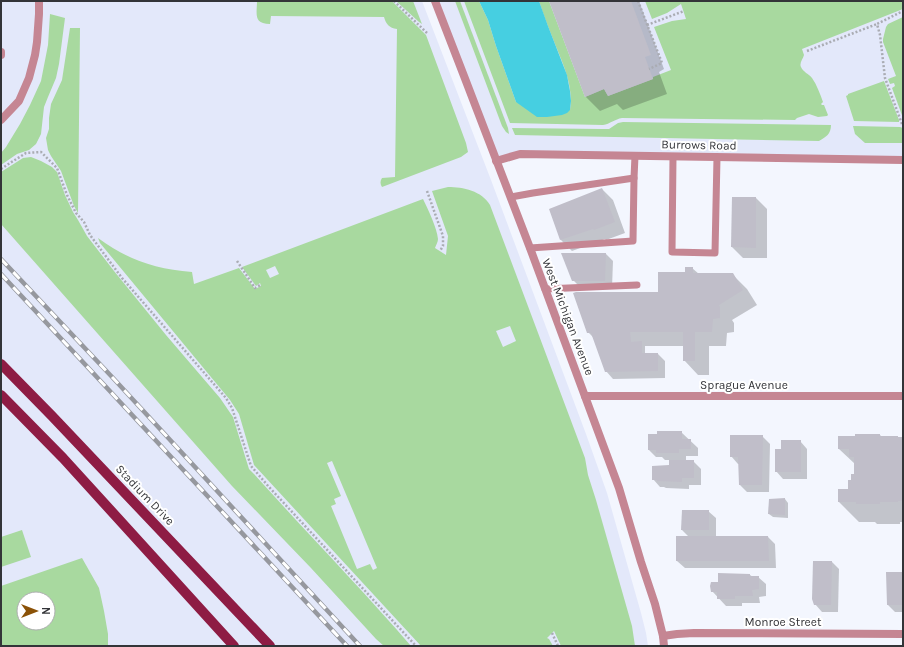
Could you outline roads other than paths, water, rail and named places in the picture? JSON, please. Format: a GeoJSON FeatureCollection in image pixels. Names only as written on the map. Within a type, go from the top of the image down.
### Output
{"type":"FeatureCollection","features":[{"type":"Feature","properties":{"kind":"main road","name":"Stadium Drive"},"geometry":{"type":"LineString","coordinates":[[1,364],[270,646]]}},
{"type":"Feature","properties":{"kind":"main road"},"geometry":{"type":"LineString","coordinates":[[1,395],[63,458],[234,646]]}},
{"type":"Feature","properties":{"kind":"street"},"geometry":{"type":"LineString","coordinates":[[1,120],[19,101],[29,78],[35,55],[39,14],[38,1]]}},
{"type":"Feature","properties":{"kind":"street","name":"West Michigan Avenue"},"geometry":{"type":"LineString","coordinates":[[435,1],[496,162],[511,197],[623,503],[655,604],[664,646]]}},
{"type":"Feature","properties":{"kind":"street","name":"Burrows Road"},"geometry":{"type":"LineString","coordinates":[[496,162],[520,154],[903,160]]}},
{"type":"Feature","properties":{"kind":"street","name":"Sprague Avenue"},"geometry":{"type":"LineString","coordinates":[[585,396],[903,396]]}},
{"type":"Feature","properties":{"kind":"street","name":"Monroe Street"},"geometry":{"type":"LineString","coordinates":[[663,636],[694,633],[903,634]]}},
{"type":"Feature","properties":{"kind":"lane"},"geometry":{"type":"LineString","coordinates":[[530,248],[633,241],[635,156]]}},
{"type":"Feature","properties":{"kind":"lane"},"geometry":{"type":"LineString","coordinates":[[673,157],[672,252],[715,253],[717,157]]}},
{"type":"Feature","properties":{"kind":"lane"},"geometry":{"type":"LineString","coordinates":[[511,197],[634,178]]}},
{"type":"Feature","properties":{"kind":"lane"},"geometry":{"type":"LineString","coordinates":[[545,289],[637,285]]}},
{"type":"Feature","properties":{"kind":"water"},"geometry":{"type":"Polygon","coordinates":[[[479,1],[539,1],[567,75],[571,101],[570,110],[567,113],[547,117],[537,117],[516,102],[488,20],[479,1]]]}},
{"type":"Feature","properties":{"kind":"railway"},"geometry":{"type":"LineString","coordinates":[[1,259],[360,646]]}},
{"type":"Feature","properties":{"kind":"railway"},"geometry":{"type":"LineString","coordinates":[[1,274],[347,646]]}}]}
